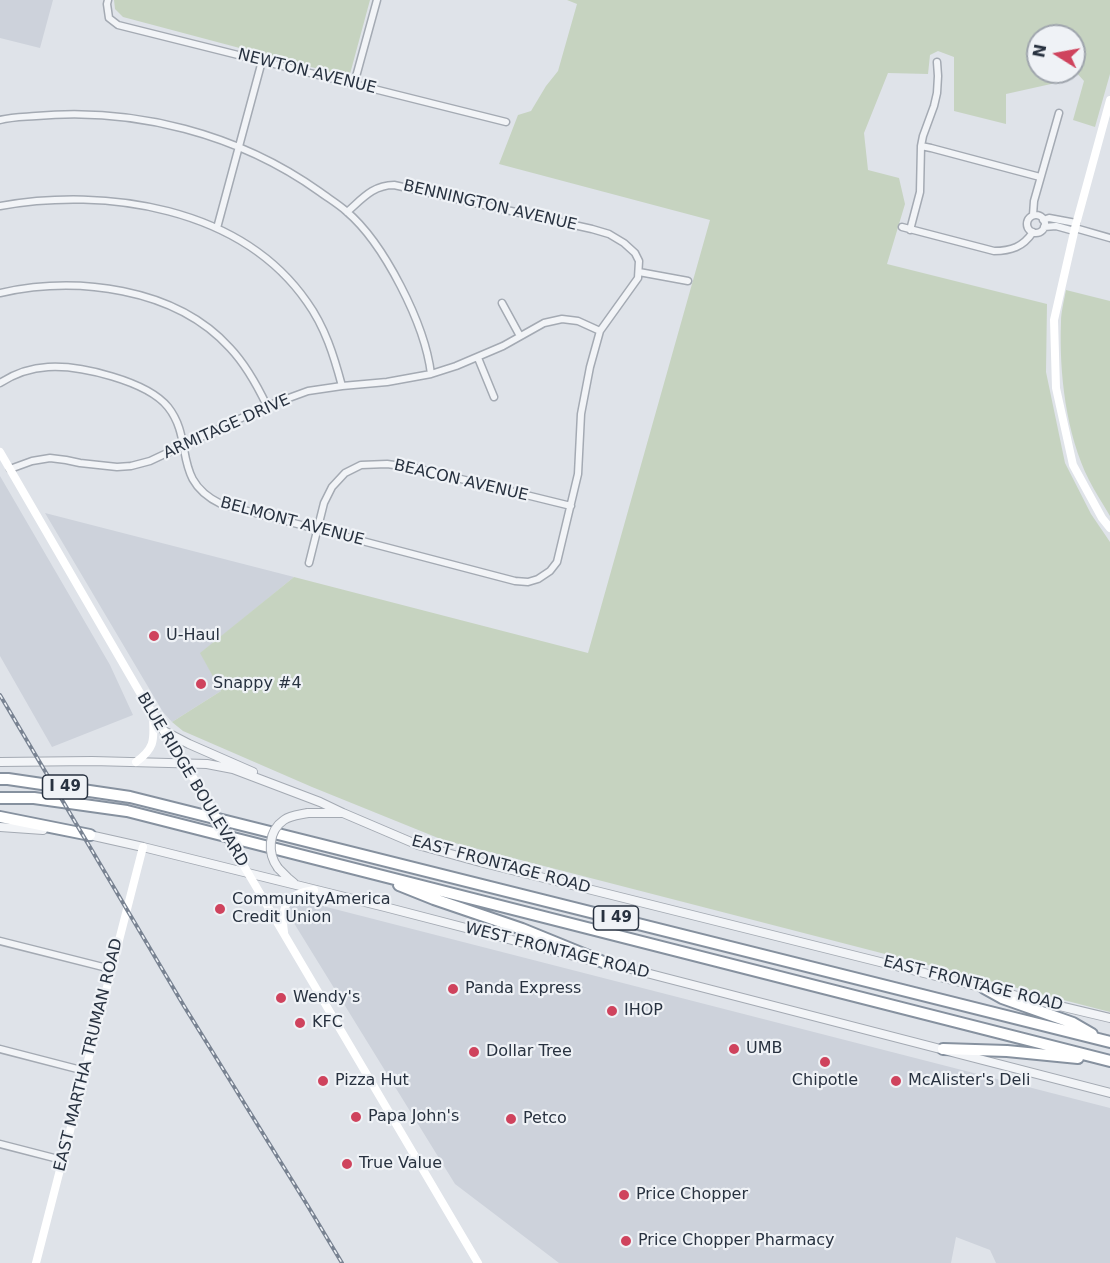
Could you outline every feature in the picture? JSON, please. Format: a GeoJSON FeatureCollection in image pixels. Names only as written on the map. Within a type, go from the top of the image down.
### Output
{"type":"FeatureCollection","features":[{"type":"Feature","properties":{"kind":"highway","name":"I 49"},"geometry":{"type":"LineString","coordinates":[[0,779],[20,780],[141,799],[1106,1041]]}},
{"type":"Feature","properties":{"kind":"highway","name":"I 49"},"geometry":{"type":"LineString","coordinates":[[0,798],[34,798],[127,811],[1109,1061]]}},
{"type":"Feature","properties":{"kind":"highway"},"geometry":{"type":"LineString","coordinates":[[0,818],[90,835]]}},
{"type":"Feature","properties":{"kind":"highway"},"geometry":{"type":"LineString","coordinates":[[366,870],[434,899],[522,929],[603,962]]}},
{"type":"Feature","properties":{"kind":"highway"},"geometry":{"type":"LineString","coordinates":[[984,988],[1002,998],[1073,1023],[1106,1041]]}},
{"type":"Feature","properties":{"kind":"highway"},"geometry":{"type":"LineString","coordinates":[[943,1049],[1007,1051],[1109,1061]]}},
{"type":"Feature","properties":{"kind":"main road"},"geometry":{"type":"LineString","coordinates":[[1110,100],[1075,228],[1054,320],[1056,388],[1073,465],[1102,518],[1110,528]]}},
{"type":"Feature","properties":{"kind":"main road","name":"BLUE RIDGE BOULEVARD"},"geometry":{"type":"LineString","coordinates":[[0,452],[478,1263]]}},
{"type":"Feature","properties":{"kind":"main road"},"geometry":{"type":"LineString","coordinates":[[136,762],[151,749],[153,712]]}},
{"type":"Feature","properties":{"kind":"main road","name":"EAST MARTHA TRUMAN ROAD"},"geometry":{"type":"LineString","coordinates":[[36,1263],[57,1159],[85,1071],[143,847]]}},
{"type":"Feature","properties":{"kind":"main road"},"geometry":{"type":"LineString","coordinates":[[284,936],[283,912],[287,902],[302,892],[314,890]]}},
{"type":"Feature","properties":{"kind":"street","name":"NEWTON AVENUE"},"geometry":{"type":"LineString","coordinates":[[108,0],[109,18],[118,25],[506,122]]}},
{"type":"Feature","properties":{"kind":"street"},"geometry":{"type":"LineString","coordinates":[[354,84],[377,0]]}},
{"type":"Feature","properties":{"kind":"street"},"geometry":{"type":"LineString","coordinates":[[217,228],[262,61]]}},
{"type":"Feature","properties":{"kind":"street"},"geometry":{"type":"LineString","coordinates":[[910,230],[920,192],[921,146],[937,93],[937,62]]}},
{"type":"Feature","properties":{"kind":"street"},"geometry":{"type":"LineString","coordinates":[[1033,232],[1027,224],[1033,215],[1040,177],[1059,113]]}},
{"type":"Feature","properties":{"kind":"street"},"geometry":{"type":"LineString","coordinates":[[0,120],[59,114],[112,115],[164,123],[215,138],[264,158],[304,181],[347,212],[378,249],[402,288],[422,335],[431,374]]}},
{"type":"Feature","properties":{"kind":"street"},"geometry":{"type":"LineString","coordinates":[[921,146],[1040,177]]}},
{"type":"Feature","properties":{"kind":"street","name":"BENNINGTON AVENUE"},"geometry":{"type":"LineString","coordinates":[[347,212],[375,188],[394,185],[609,234],[635,253],[639,261],[639,272]]}},
{"type":"Feature","properties":{"kind":"street"},"geometry":{"type":"LineString","coordinates":[[0,206],[25,201],[64,198],[141,205],[179,214],[239,239],[263,255],[287,276],[308,302],[333,353],[342,386]]}},
{"type":"Feature","properties":{"kind":"street"},"geometry":{"type":"LineString","coordinates":[[1033,215],[1040,216],[1043,223]]}},
{"type":"Feature","properties":{"kind":"street"},"geometry":{"type":"LineString","coordinates":[[902,227],[994,251],[1009,250],[1024,243],[1033,232],[1041,231],[1043,223],[1049,218],[1110,238]]}},
{"type":"Feature","properties":{"kind":"street"},"geometry":{"type":"LineString","coordinates":[[600,331],[638,278],[639,272],[688,281]]}},
{"type":"Feature","properties":{"kind":"street"},"geometry":{"type":"LineString","coordinates":[[0,293],[47,285],[98,287],[135,294],[179,310],[195,319],[229,346],[245,365],[267,406]]}},
{"type":"Feature","properties":{"kind":"street"},"geometry":{"type":"LineString","coordinates":[[502,303],[520,336]]}},
{"type":"Feature","properties":{"kind":"street","name":"ARMITAGE DRIVE"},"geometry":{"type":"LineString","coordinates":[[10,469],[32,461],[50,458],[80,464],[131,466],[150,461],[267,406],[308,391],[387,382],[431,374],[503,346],[544,323],[562,319],[578,321],[600,331]]}},
{"type":"Feature","properties":{"kind":"street","name":"BELMONT AVENUE"},"geometry":{"type":"LineString","coordinates":[[0,383],[22,372],[62,367],[101,374],[135,384],[152,393],[168,407],[179,428],[188,471],[201,491],[212,501],[528,582],[550,571],[557,562],[578,474],[583,401],[600,331]]}},
{"type":"Feature","properties":{"kind":"street"},"geometry":{"type":"LineString","coordinates":[[478,357],[494,397]]}},
{"type":"Feature","properties":{"kind":"street","name":"BEACON AVENUE"},"geometry":{"type":"LineString","coordinates":[[309,563],[324,503],[332,487],[345,473],[361,465],[387,464],[416,468],[571,506]]}},
{"type":"Feature","properties":{"kind":"street"},"geometry":{"type":"LineString","coordinates":[[164,731],[255,773],[268,783]]}},
{"type":"Feature","properties":{"kind":"street","name":"EAST FRONTAGE ROAD"},"geometry":{"type":"LineString","coordinates":[[0,762],[92,761],[207,764],[233,769],[320,802],[418,845],[1110,1018]]}},
{"type":"Feature","properties":{"kind":"street"},"geometry":{"type":"LineString","coordinates":[[299,886],[272,861],[270,850],[272,834],[276,826],[292,816],[308,813],[343,813]]}},
{"type":"Feature","properties":{"kind":"street","name":"WEST FRONTAGE ROAD"},"geometry":{"type":"LineString","coordinates":[[0,827],[90,835],[143,847],[558,953],[603,962],[1110,1093]]}},
{"type":"Feature","properties":{"kind":"street"},"geometry":{"type":"LineString","coordinates":[[0,941],[111,969]]}},
{"type":"Feature","properties":{"kind":"street"},"geometry":{"type":"LineString","coordinates":[[0,1049],[85,1071]]}},
{"type":"Feature","properties":{"kind":"street"},"geometry":{"type":"LineString","coordinates":[[0,1144],[57,1159]]}},
{"type":"Feature","properties":{"kind":"shaded area"},"geometry":{"type":"Polygon","coordinates":[[[0,0],[53,0],[40,48],[0,38],[0,0]]]}},
{"type":"Feature","properties":{"kind":"shaded area"},"geometry":{"type":"Polygon","coordinates":[[[0,476],[110,665],[133,715],[52,747],[0,656],[0,476]]]}},
{"type":"Feature","properties":{"kind":"shaded area"},"geometry":{"type":"Polygon","coordinates":[[[45,513],[294,577],[201,653],[221,691],[172,722],[163,712],[45,513]]]}},
{"type":"Feature","properties":{"kind":"shaded area"},"geometry":{"type":"Polygon","coordinates":[[[276,894],[1110,1108],[1110,1263],[996,1263],[990,1250],[956,1237],[951,1263],[559,1263],[455,1184],[276,894]]]}},
{"type":"Feature","properties":{"kind":"green space"},"geometry":{"type":"Polygon","coordinates":[[[114,0],[370,0],[350,74],[345,76],[123,17],[115,9],[114,0]]]}},
{"type":"Feature","properties":{"kind":"green space"},"geometry":{"type":"Polygon","coordinates":[[[567,0],[1110,0],[1110,74],[1095,127],[1073,120],[1083,84],[1086,84],[1086,24],[1026,24],[1026,84],[1051,84],[1006,94],[1006,124],[954,111],[954,57],[938,51],[930,55],[928,74],[888,73],[864,133],[868,170],[899,178],[905,204],[887,264],[1047,304],[1046,372],[1065,463],[1091,514],[1110,542],[1110,1012],[443,840],[183,731],[172,722],[221,691],[200,653],[294,577],[588,653],[710,220],[499,164],[518,115],[531,111],[558,71],[577,4],[567,0]]]}},
{"type":"Feature","properties":{"kind":"green space"},"geometry":{"type":"Polygon","coordinates":[[[1066,290],[1110,301],[1110,516],[1081,462],[1066,403],[1061,342],[1066,290]]]}},
{"type":"Feature","properties":{"kind":"railway"},"geometry":{"type":"LineString","coordinates":[[0,695],[184,1006],[342,1263]]}},
{"type":"Feature","properties":{"kind":"place","name":"U-Haul"},"geometry":{"type":"Point","coordinates":[154,636]}},
{"type":"Feature","properties":{"kind":"place","name":"Snappy #4"},"geometry":{"type":"Point","coordinates":[201,684]}},
{"type":"Feature","properties":{"kind":"place","name":"CommunityAmerica Credit Union"},"geometry":{"type":"Point","coordinates":[220,909]}},
{"type":"Feature","properties":{"kind":"place","name":"Panda Express"},"geometry":{"type":"Point","coordinates":[453,989]}},
{"type":"Feature","properties":{"kind":"place","name":"Wendy's"},"geometry":{"type":"Point","coordinates":[281,998]}},
{"type":"Feature","properties":{"kind":"place","name":"IHOP"},"geometry":{"type":"Point","coordinates":[612,1011]}},
{"type":"Feature","properties":{"kind":"place","name":"KFC"},"geometry":{"type":"Point","coordinates":[300,1023]}},
{"type":"Feature","properties":{"kind":"place","name":"UMB"},"geometry":{"type":"Point","coordinates":[734,1049]}},
{"type":"Feature","properties":{"kind":"place","name":"Dollar Tree"},"geometry":{"type":"Point","coordinates":[474,1052]}},
{"type":"Feature","properties":{"kind":"place","name":"Chipotle"},"geometry":{"type":"Point","coordinates":[825,1062]}},
{"type":"Feature","properties":{"kind":"place","name":"Pizza Hut"},"geometry":{"type":"Point","coordinates":[323,1081]}},
{"type":"Feature","properties":{"kind":"place","name":"McAlister's Deli"},"geometry":{"type":"Point","coordinates":[896,1081]}},
{"type":"Feature","properties":{"kind":"place","name":"Papa John's"},"geometry":{"type":"Point","coordinates":[356,1117]}},
{"type":"Feature","properties":{"kind":"place","name":"Petco"},"geometry":{"type":"Point","coordinates":[511,1119]}},
{"type":"Feature","properties":{"kind":"place","name":"True Value"},"geometry":{"type":"Point","coordinates":[347,1164]}},
{"type":"Feature","properties":{"kind":"place","name":"Price Chopper"},"geometry":{"type":"Point","coordinates":[624,1195]}},
{"type":"Feature","properties":{"kind":"place","name":"Price Chopper Pharmacy"},"geometry":{"type":"Point","coordinates":[626,1241]}}]}
